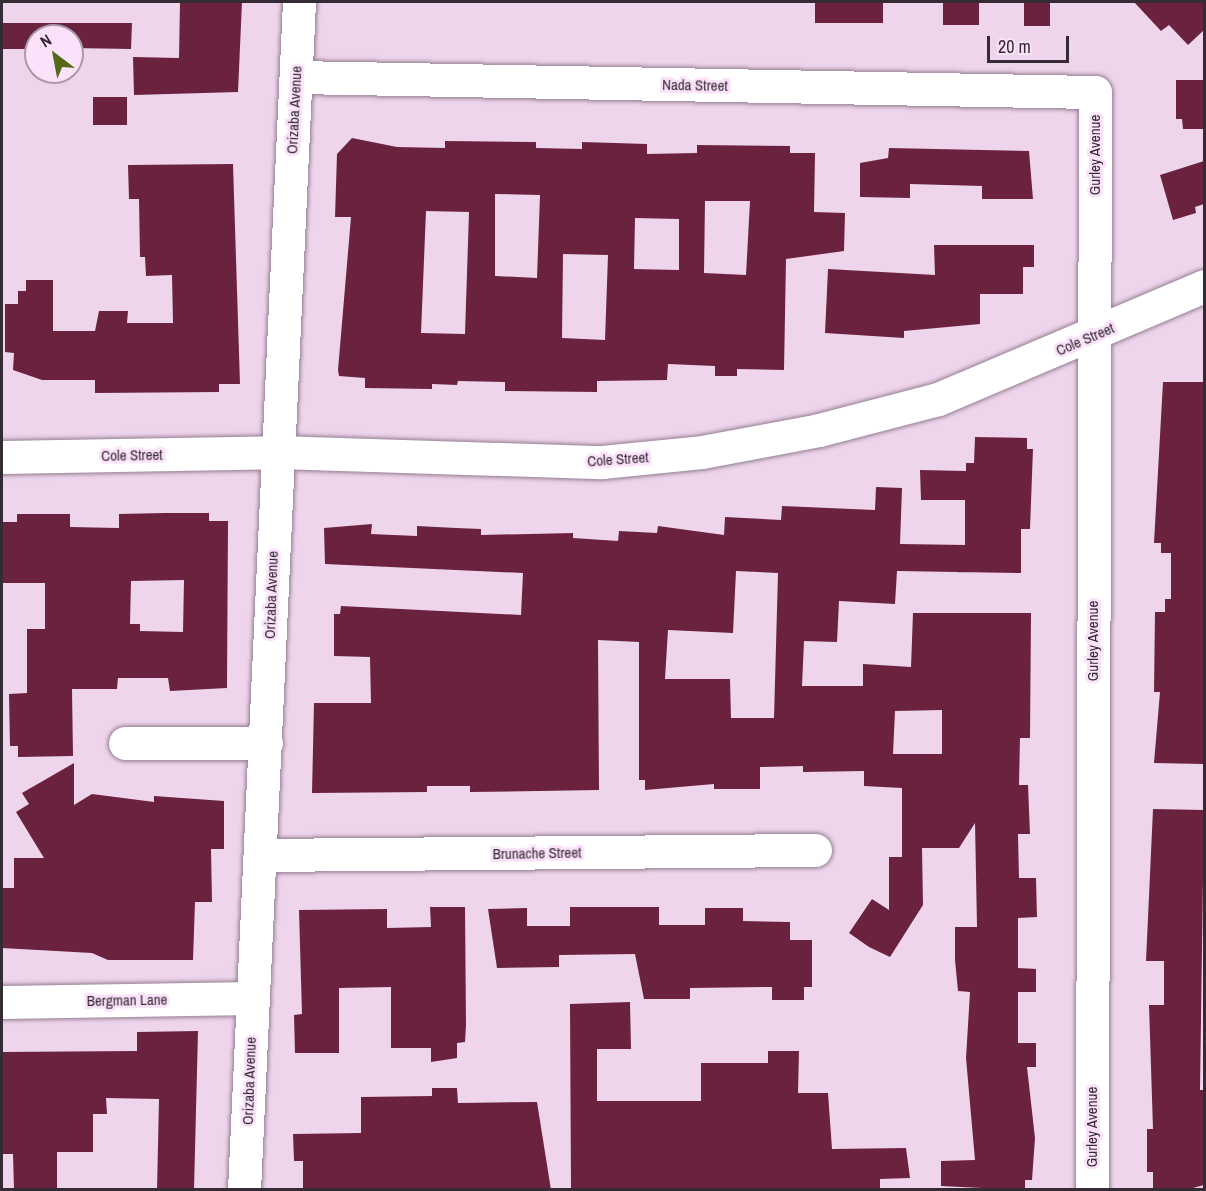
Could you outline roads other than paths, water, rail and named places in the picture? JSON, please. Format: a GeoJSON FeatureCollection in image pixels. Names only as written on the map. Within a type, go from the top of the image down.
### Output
{"type":"FeatureCollection","features":[{"type":"Feature","properties":{"kind":"street","name":"Orizaba Avenue"},"geometry":{"type":"LineString","coordinates":[[244,1190],[299,2]]}},
{"type":"Feature","properties":{"kind":"street","name":"Nada Street"},"geometry":{"type":"LineString","coordinates":[[296,77],[1095,92]]}},
{"type":"Feature","properties":{"kind":"street","name":"Gurley Avenue"},"geometry":{"type":"LineString","coordinates":[[1092,1190],[1095,92]]}},
{"type":"Feature","properties":{"kind":"street","name":"Cole Street"},"geometry":{"type":"LineString","coordinates":[[2,457],[277,452],[602,462],[702,452],[819,430],[938,399],[1094,337],[1204,286]]}},
{"type":"Feature","properties":{"kind":"street"},"geometry":{"type":"LineString","coordinates":[[125,743],[266,743]]}},
{"type":"Feature","properties":{"kind":"street","name":"Brunache Street"},"geometry":{"type":"LineString","coordinates":[[260,855],[815,850]]}},
{"type":"Feature","properties":{"kind":"street","name":"Bergman Lane"},"geometry":{"type":"LineString","coordinates":[[2,1002],[252,998]]}}]}
